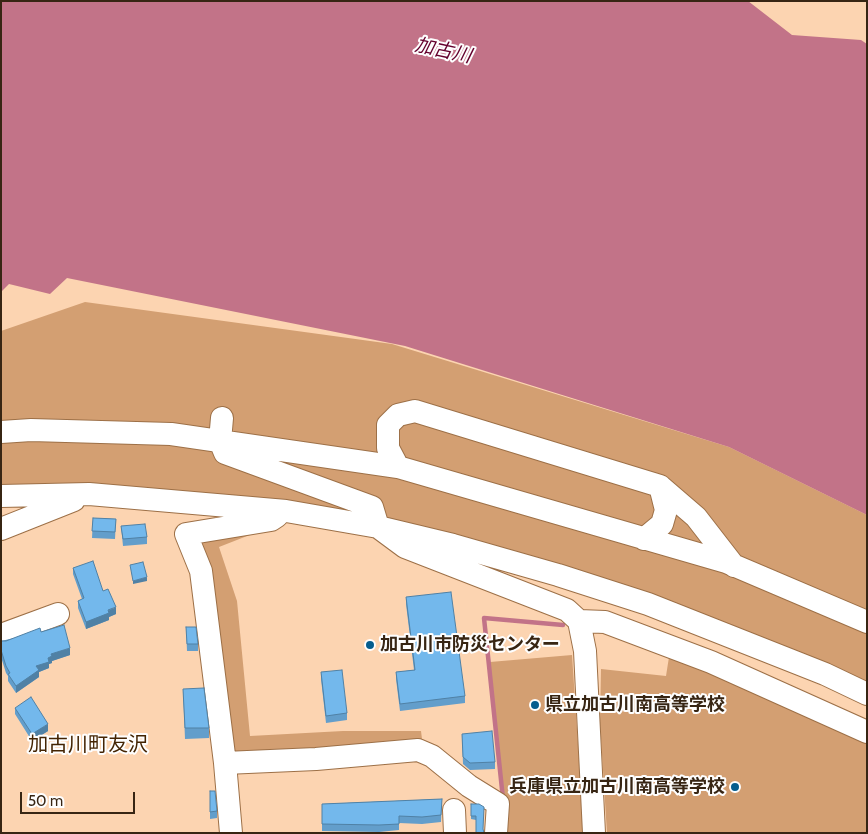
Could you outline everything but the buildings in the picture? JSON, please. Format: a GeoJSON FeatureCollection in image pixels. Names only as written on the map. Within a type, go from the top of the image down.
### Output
{"type":"FeatureCollection","features":[{"type":"Feature","properties":{"kind":"street"},"geometry":{"type":"LineString","coordinates":[[398,467],[388,448],[388,425],[398,415],[416,411],[660,486],[696,517],[734,566]]}},
{"type":"Feature","properties":{"kind":"street"},"geometry":{"type":"LineString","coordinates":[[222,418],[220,441],[225,453],[372,507],[378,527],[405,547],[567,610],[579,621],[585,651],[594,833]]}},
{"type":"Feature","properties":{"kind":"street"},"geometry":{"type":"LineString","coordinates":[[1,432],[31,430],[171,434],[398,467],[734,566],[867,622]]}},
{"type":"Feature","properties":{"kind":"street"},"geometry":{"type":"LineString","coordinates":[[644,539],[662,524],[666,510],[660,486]]}},
{"type":"Feature","properties":{"kind":"street"},"geometry":{"type":"LineString","coordinates":[[1,496],[89,494],[286,511],[378,527],[463,547],[648,604],[825,674],[867,694]]}},
{"type":"Feature","properties":{"kind":"street"},"geometry":{"type":"LineString","coordinates":[[1,529],[89,494]]}},
{"type":"Feature","properties":{"kind":"street"},"geometry":{"type":"LineString","coordinates":[[231,833],[225,763],[201,571],[186,534],[271,520],[286,511]]}},
{"type":"Feature","properties":{"kind":"street"},"geometry":{"type":"LineString","coordinates":[[1,635],[58,614]]}},
{"type":"Feature","properties":{"kind":"street"},"geometry":{"type":"LineString","coordinates":[[579,621],[605,622],[711,662],[867,732]]}},
{"type":"Feature","properties":{"kind":"street"},"geometry":{"type":"LineString","coordinates":[[225,763],[316,759],[418,750],[432,756],[469,786],[498,804],[496,833]]}},
{"type":"Feature","properties":{"kind":"street"},"geometry":{"type":"LineString","coordinates":[[454,810],[455,833]]}},
{"type":"Feature","properties":{"kind":"shaded area"},"geometry":{"type":"Polygon","coordinates":[[[85,302],[392,344],[729,447],[867,515],[867,686],[445,537],[1,487],[1,331],[85,302]]]}},
{"type":"Feature","properties":{"kind":"shaded area"},"geometry":{"type":"Polygon","coordinates":[[[270,527],[219,547],[237,601],[250,736],[343,731],[421,731],[423,747],[231,759],[194,536],[270,527]]]}},
{"type":"Feature","properties":{"kind":"shaded area","name":"県立加古川南高等学校"},"geometry":{"type":"Polygon","coordinates":[[[572,655],[584,833],[504,833],[505,811],[490,662],[572,655]]]}},
{"type":"Feature","properties":{"kind":"shaded area","name":"兵庫県立加古川南高等学校"},"geometry":{"type":"Polygon","coordinates":[[[669,657],[778,701],[867,742],[867,833],[607,833],[600,723],[601,669],[666,676],[669,657]]]}},
{"type":"Feature","properties":{"kind":"water","name":"加古川"},"geometry":{"type":"Polygon","coordinates":[[[1,1],[748,1],[792,35],[861,40],[867,44],[867,515],[729,447],[405,346],[67,278],[50,294],[9,284],[1,292],[1,1]]]}},
{"type":"Feature","properties":{"kind":"waterway"},"geometry":{"type":"LineString","coordinates":[[503,799],[484,618],[563,625]]}},
{"type":"Feature","properties":{"kind":"place","name":"加古川市防災センター"},"geometry":{"type":"Point","coordinates":[370,645]}},
{"type":"Feature","properties":{"kind":"place","name":"県立加古川南高等学校"},"geometry":{"type":"Point","coordinates":[535,705]}},
{"type":"Feature","properties":{"kind":"place","name":"兵庫県立加古川南高等学校"},"geometry":{"type":"Point","coordinates":[735,787]}},
{"type":"Feature","properties":{"kind":"district","name":"加古川町友沢"},"geometry":{"type":"Point","coordinates":[88,745]}}]}
